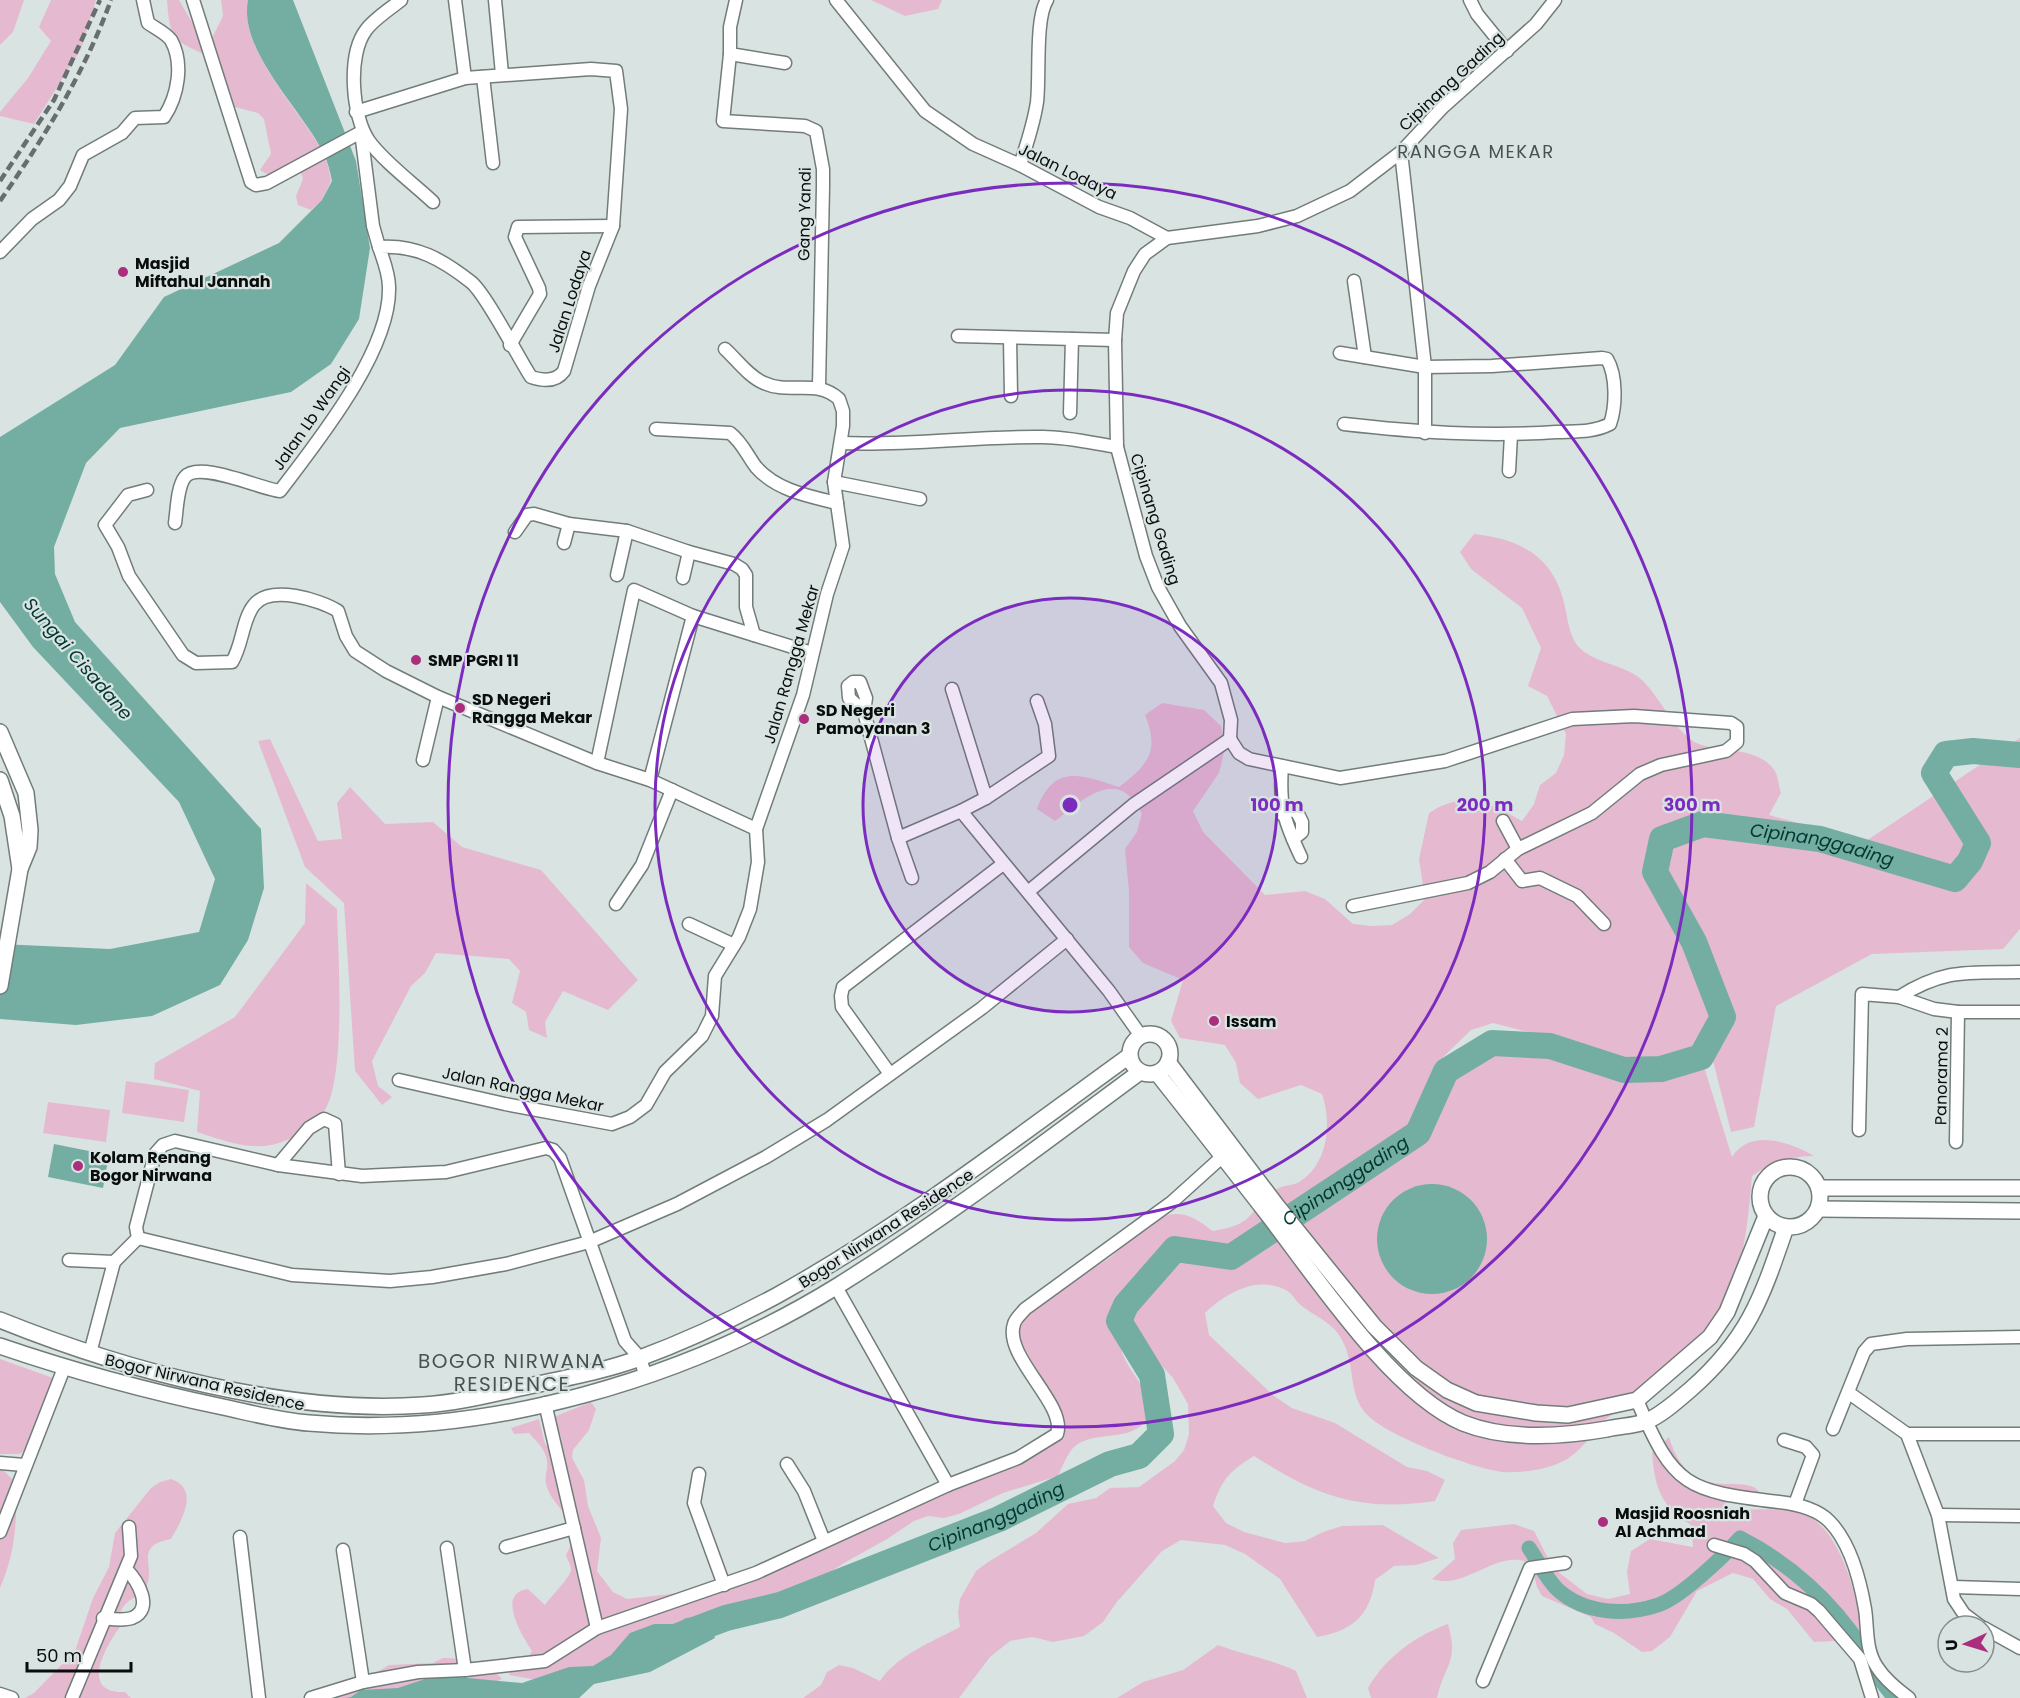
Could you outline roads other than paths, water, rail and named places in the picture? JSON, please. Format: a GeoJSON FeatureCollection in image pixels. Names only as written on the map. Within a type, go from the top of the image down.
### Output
{"type":"FeatureCollection","features":[{"type":"Feature","properties":{"kind":"street"},"geometry":{"type":"LineString","coordinates":[[0,252],[32,219],[59,200],[70,186],[83,155],[122,133],[135,118],[164,117],[172,105],[178,71],[175,53],[170,39],[148,23],[142,0]]}},
{"type":"Feature","properties":{"kind":"street"},"geometry":{"type":"LineString","coordinates":[[193,0],[251,182],[256,185],[267,183],[362,132]]}},
{"type":"Feature","properties":{"kind":"street"},"geometry":{"type":"LineString","coordinates":[[379,247],[373,226],[362,132],[356,112],[355,89],[360,41],[366,30],[401,0]]}},
{"type":"Feature","properties":{"kind":"street"},"geometry":{"type":"LineString","coordinates":[[455,0],[465,78]]}},
{"type":"Feature","properties":{"kind":"street"},"geometry":{"type":"LineString","coordinates":[[356,112],[465,78],[502,74],[495,0]]}},
{"type":"Feature","properties":{"kind":"street"},"geometry":{"type":"LineString","coordinates":[[736,0],[730,27],[730,54],[785,63]]}},
{"type":"Feature","properties":{"kind":"street","name":"Jalan Lodaya"},"geometry":{"type":"LineString","coordinates":[[836,0],[925,111],[973,144],[1020,165],[1099,207],[1130,218],[1167,238]]}},
{"type":"Feature","properties":{"kind":"street"},"geometry":{"type":"LineString","coordinates":[[1020,165],[1037,102],[1041,26],[1047,0]]}},
{"type":"Feature","properties":{"kind":"street"},"geometry":{"type":"LineString","coordinates":[[1470,0],[1477,14],[1506,51]]}},
{"type":"Feature","properties":{"kind":"street","name":"Cipinang Gading"},"geometry":{"type":"LineString","coordinates":[[1230,739],[1231,720],[1221,683],[1180,626],[1158,587],[1146,556],[1117,447],[1114,339],[1117,313],[1134,271],[1145,254],[1167,238],[1257,226],[1297,216],[1350,190],[1401,152],[1443,107],[1536,24],[1555,0]]}},
{"type":"Feature","properties":{"kind":"street","name":"Gang Yandi"},"geometry":{"type":"LineString","coordinates":[[730,54],[723,121],[805,126],[816,131],[820,145],[824,186],[819,387]]}},
{"type":"Feature","properties":{"kind":"street","name":"Jalan Lodaya"},"geometry":{"type":"LineString","coordinates":[[379,247],[405,245],[433,257],[471,283],[531,377],[544,380],[560,377],[566,366],[589,286],[613,226],[621,109],[618,74],[613,69],[502,74]]}},
{"type":"Feature","properties":{"kind":"street"},"geometry":{"type":"LineString","coordinates":[[483,77],[494,163]]}},
{"type":"Feature","properties":{"kind":"street"},"geometry":{"type":"LineString","coordinates":[[362,132],[370,143],[433,202]]}},
{"type":"Feature","properties":{"kind":"street"},"geometry":{"type":"LineString","coordinates":[[1401,152],[1425,368],[1425,433]]}},
{"type":"Feature","properties":{"kind":"street"},"geometry":{"type":"LineString","coordinates":[[510,345],[537,302],[540,290],[515,237],[518,227],[613,226]]}},
{"type":"Feature","properties":{"kind":"street","name":"Jalan Lb Wangi"},"geometry":{"type":"LineString","coordinates":[[175,523],[182,481],[186,474],[212,473],[279,491],[329,426],[365,368],[384,319],[389,285],[379,247]]}},
{"type":"Feature","properties":{"kind":"street"},"geometry":{"type":"LineString","coordinates":[[1354,281],[1365,357]]}},
{"type":"Feature","properties":{"kind":"street"},"geometry":{"type":"LineString","coordinates":[[958,336],[1114,339]]}},
{"type":"Feature","properties":{"kind":"street"},"geometry":{"type":"LineString","coordinates":[[1010,338],[1011,396]]}},
{"type":"Feature","properties":{"kind":"street"},"geometry":{"type":"LineString","coordinates":[[1070,413],[1072,339]]}},
{"type":"Feature","properties":{"kind":"street"},"geometry":{"type":"LineString","coordinates":[[725,349],[764,384],[796,388],[819,387]]}},
{"type":"Feature","properties":{"kind":"street"},"geometry":{"type":"LineString","coordinates":[[1340,353],[1425,368],[1607,359],[1612,374],[1614,399],[1610,424],[1591,431],[1511,435],[1425,433],[1344,424]]}},
{"type":"Feature","properties":{"kind":"street","name":"Jalan Rangga Mekar"},"geometry":{"type":"LineString","coordinates":[[399,1080],[612,1124],[630,1117],[651,1099],[665,1072],[702,1036],[709,1025],[715,976],[745,924],[754,890],[758,862],[756,829],[803,695],[812,653],[843,546],[834,482],[843,411],[839,399],[819,387]]}},
{"type":"Feature","properties":{"kind":"street"},"geometry":{"type":"LineString","coordinates":[[656,429],[730,433],[738,438],[756,467],[776,484],[837,503]]}},
{"type":"Feature","properties":{"kind":"street"},"geometry":{"type":"LineString","coordinates":[[1509,471],[1511,435]]}},
{"type":"Feature","properties":{"kind":"street"},"geometry":{"type":"LineString","coordinates":[[840,443],[892,444],[948,439],[1044,437],[1117,447]]}},
{"type":"Feature","properties":{"kind":"street"},"geometry":{"type":"LineString","coordinates":[[834,482],[920,499]]}},
{"type":"Feature","properties":{"kind":"street"},"geometry":{"type":"LineString","coordinates":[[147,489],[128,495],[105,525],[118,547],[129,576],[183,655],[196,663],[229,663],[234,658],[253,606],[258,600],[269,595],[312,599],[340,614],[346,636],[360,656],[438,698],[597,763],[650,780],[756,829]]}},
{"type":"Feature","properties":{"kind":"street"},"geometry":{"type":"LineString","coordinates":[[515,532],[524,518],[532,514],[569,524],[627,531],[742,569],[746,575],[746,607],[754,635]]}},
{"type":"Feature","properties":{"kind":"street"},"geometry":{"type":"LineString","coordinates":[[564,543],[569,524]]}},
{"type":"Feature","properties":{"kind":"street"},"geometry":{"type":"LineString","coordinates":[[617,575],[627,531]]}},
{"type":"Feature","properties":{"kind":"street"},"geometry":{"type":"LineString","coordinates":[[683,578],[688,552]]}},
{"type":"Feature","properties":{"kind":"street"},"geometry":{"type":"LineString","coordinates":[[597,763],[634,590],[693,616],[812,653]]}},
{"type":"Feature","properties":{"kind":"street"},"geometry":{"type":"LineString","coordinates":[[650,780],[693,616]]}},
{"type":"Feature","properties":{"kind":"street"},"geometry":{"type":"LineString","coordinates":[[952,689],[986,798]]}},
{"type":"Feature","properties":{"kind":"street"},"geometry":{"type":"LineString","coordinates":[[423,760],[438,698]]}},
{"type":"Feature","properties":{"kind":"street"},"geometry":{"type":"LineString","coordinates":[[898,838],[986,798],[1049,756],[1045,724],[1036,701]]}},
{"type":"Feature","properties":{"kind":"street"},"geometry":{"type":"LineString","coordinates":[[864,712],[898,838],[912,878]]}},
{"type":"Feature","properties":{"kind":"street"},"geometry":{"type":"LineString","coordinates":[[1029,891],[1133,805],[1230,739],[1239,753],[1248,759],[1340,778],[1404,769],[1481,751],[1572,719],[1634,716],[1731,723],[1737,726],[1737,742],[1726,751],[1661,765],[1640,774],[1592,813],[1518,849],[1490,872],[1468,884],[1353,906]]}},
{"type":"Feature","properties":{"kind":"street"},"geometry":{"type":"LineString","coordinates":[[0,732],[20,774],[29,812],[29,847],[20,869],[0,986]]}},
{"type":"Feature","properties":{"kind":"street"},"geometry":{"type":"LineString","coordinates":[[1282,766],[1280,799],[1283,815],[1301,857]]}},
{"type":"Feature","properties":{"kind":"street"},"geometry":{"type":"LineString","coordinates":[[0,780],[12,816],[20,869]]}},
{"type":"Feature","properties":{"kind":"street"},"geometry":{"type":"LineString","coordinates":[[616,904],[642,865],[672,790]]}},
{"type":"Feature","properties":{"kind":"street"},"geometry":{"type":"LineString","coordinates":[[961,811],[1068,939],[1141,1036]]}},
{"type":"Feature","properties":{"kind":"street"},"geometry":{"type":"LineString","coordinates":[[1503,821],[1518,849]]}},
{"type":"Feature","properties":{"kind":"street"},"geometry":{"type":"LineString","coordinates":[[1505,859],[1522,881],[1540,878],[1577,896],[1587,903],[1604,924]]}},
{"type":"Feature","properties":{"kind":"street"},"geometry":{"type":"LineString","coordinates":[[890,1074],[842,1007],[843,987],[1003,864]]}},
{"type":"Feature","properties":{"kind":"street"},"geometry":{"type":"LineString","coordinates":[[688,924],[734,945]]}},
{"type":"Feature","properties":{"kind":"street"},"geometry":{"type":"LineString","coordinates":[[138,1238],[292,1275],[390,1281],[432,1277],[506,1264],[589,1242],[677,1204],[766,1157],[850,1105],[982,1008],[1068,939]]}},
{"type":"Feature","properties":{"kind":"street"},"geometry":{"type":"LineString","coordinates":[[1899,997],[1928,980],[1947,974],[2020,972]]}},
{"type":"Feature","properties":{"kind":"street"},"geometry":{"type":"LineString","coordinates":[[1859,1130],[1862,994],[1899,997],[1934,1009],[1958,1012],[2020,1012]]}},
{"type":"Feature","properties":{"kind":"street","name":"Panorama 2"},"geometry":{"type":"LineString","coordinates":[[1956,1142],[1958,1012]]}},
{"type":"Feature","properties":{"kind":"street"},"geometry":{"type":"LineString","coordinates":[[1155,1035],[1166,1042],[1170,1055],[1162,1068],[1140,1072],[1131,1062],[1130,1056],[1132,1044],[1141,1036],[1155,1035]]}},
{"type":"Feature","properties":{"kind":"street","name":"Bogor Nirwana Residence"},"geometry":{"type":"LineString","coordinates":[[0,1320],[90,1353],[209,1384],[310,1402],[421,1406],[469,1400],[640,1358],[773,1298],[866,1242],[926,1202],[1130,1056]]}},
{"type":"Feature","properties":{"kind":"street"},"geometry":{"type":"LineString","coordinates":[[1162,1068],[1223,1156],[1272,1210]]}},
{"type":"Feature","properties":{"kind":"street"},"geometry":{"type":"LineString","coordinates":[[1162,1068],[1293,1236],[1374,1326],[1416,1368],[1448,1390],[1476,1403],[1547,1414],[1584,1413],[1637,1400],[1702,1345],[1727,1312],[1766,1216]]}},
{"type":"Feature","properties":{"kind":"street","name":"Bogor Nirwana Residence"},"geometry":{"type":"LineString","coordinates":[[0,1346],[64,1368],[170,1396],[307,1423],[433,1424],[485,1417],[545,1403],[646,1377],[741,1337],[837,1287],[937,1220],[1140,1072]]}},
{"type":"Feature","properties":{"kind":"street"},"geometry":{"type":"LineString","coordinates":[[278,1165],[309,1128],[324,1119],[335,1124],[339,1174]]}},
{"type":"Feature","properties":{"kind":"street"},"geometry":{"type":"LineString","coordinates":[[138,1238],[136,1227],[155,1154],[163,1145],[174,1141],[278,1165],[339,1174],[394,1175],[446,1172],[518,1154],[553,1150],[560,1158],[625,1341],[640,1358],[646,1377]]}},
{"type":"Feature","properties":{"kind":"street"},"geometry":{"type":"LineString","coordinates":[[311,1698],[363,1682],[418,1672],[465,1670],[546,1661],[597,1628],[756,1573],[948,1485],[1018,1458],[1058,1434],[1058,1421],[1022,1359],[1013,1335],[1014,1323],[1025,1309],[1172,1202],[1223,1156]]}},
{"type":"Feature","properties":{"kind":"street"},"geometry":{"type":"LineString","coordinates":[[1781,1168],[1800,1168],[1815,1180],[1819,1188],[1818,1209],[1808,1222],[1786,1227],[1777,1225],[1766,1216],[1762,1208],[1761,1188],[1766,1180],[1781,1168]]}},
{"type":"Feature","properties":{"kind":"street"},"geometry":{"type":"LineString","coordinates":[[1819,1188],[2020,1188]]}},
{"type":"Feature","properties":{"kind":"street"},"geometry":{"type":"LineString","coordinates":[[926,1202],[937,1220]]}},
{"type":"Feature","properties":{"kind":"street"},"geometry":{"type":"LineString","coordinates":[[1818,1209],[2020,1211]]}},
{"type":"Feature","properties":{"kind":"street"},"geometry":{"type":"LineString","coordinates":[[1293,1236],[1376,1352],[1404,1382],[1429,1402],[1464,1423],[1518,1435],[1541,1436],[1590,1432],[1646,1422],[1698,1382],[1736,1342],[1749,1323],[1786,1227]]}},
{"type":"Feature","properties":{"kind":"street"},"geometry":{"type":"LineString","coordinates":[[90,1353],[114,1262],[121,1252],[138,1238]]}},
{"type":"Feature","properties":{"kind":"street"},"geometry":{"type":"LineString","coordinates":[[69,1260],[114,1262]]}},
{"type":"Feature","properties":{"kind":"street"},"geometry":{"type":"LineString","coordinates":[[837,1287],[948,1485]]}},
{"type":"Feature","properties":{"kind":"street"},"geometry":{"type":"LineString","coordinates":[[1833,1429],[1864,1352],[1871,1344],[1907,1339],[2020,1337]]}},
{"type":"Feature","properties":{"kind":"street"},"geometry":{"type":"LineString","coordinates":[[0,1532],[24,1465],[64,1368]]}},
{"type":"Feature","properties":{"kind":"street"},"geometry":{"type":"LineString","coordinates":[[1849,1393],[1907,1434],[1938,1515],[1958,1607],[1966,1614]]}},
{"type":"Feature","properties":{"kind":"street"},"geometry":{"type":"LineString","coordinates":[[1637,1400],[1646,1422],[1672,1469],[1689,1483],[1703,1489],[1739,1497],[1795,1504],[1827,1519],[1843,1538],[1864,1608],[1868,1646],[1876,1666],[1909,1698]]}},
{"type":"Feature","properties":{"kind":"street"},"geometry":{"type":"LineString","coordinates":[[307,1423],[310,1402]]}},
{"type":"Feature","properties":{"kind":"street"},"geometry":{"type":"LineString","coordinates":[[545,1403],[597,1628]]}},
{"type":"Feature","properties":{"kind":"street"},"geometry":{"type":"LineString","coordinates":[[1907,1434],[2020,1434]]}},
{"type":"Feature","properties":{"kind":"street"},"geometry":{"type":"LineString","coordinates":[[1784,1440],[1806,1447],[1813,1455],[1795,1504]]}},
{"type":"Feature","properties":{"kind":"street"},"geometry":{"type":"LineString","coordinates":[[0,1462],[24,1465]]}},
{"type":"Feature","properties":{"kind":"street"},"geometry":{"type":"LineString","coordinates":[[787,1464],[804,1491],[824,1541]]}},
{"type":"Feature","properties":{"kind":"street"},"geometry":{"type":"LineString","coordinates":[[699,1474],[694,1503],[724,1585]]}},
{"type":"Feature","properties":{"kind":"street"},"geometry":{"type":"LineString","coordinates":[[1938,1515],[2020,1516]]}},
{"type":"Feature","properties":{"kind":"street"},"geometry":{"type":"LineString","coordinates":[[72,1698],[103,1618],[126,1569],[132,1549],[129,1527]]}},
{"type":"Feature","properties":{"kind":"street"},"geometry":{"type":"LineString","coordinates":[[506,1547],[574,1528]]}},
{"type":"Feature","properties":{"kind":"street"},"geometry":{"type":"LineString","coordinates":[[240,1537],[259,1698]]}},
{"type":"Feature","properties":{"kind":"street"},"geometry":{"type":"LineString","coordinates":[[1721,1546],[1744,1554],[1755,1561],[1785,1593],[1811,1604],[1831,1623],[1860,1659],[1872,1698]]}},
{"type":"Feature","properties":{"kind":"street"},"geometry":{"type":"LineString","coordinates":[[447,1548],[465,1670]]}},
{"type":"Feature","properties":{"kind":"street"},"geometry":{"type":"LineString","coordinates":[[343,1550],[363,1682]]}},
{"type":"Feature","properties":{"kind":"street"},"geometry":{"type":"LineString","coordinates":[[1483,1681],[1530,1568],[1565,1563]]}},
{"type":"Feature","properties":{"kind":"street"},"geometry":{"type":"LineString","coordinates":[[103,1618],[133,1618],[141,1612],[143,1605],[140,1588],[126,1569]]}},
{"type":"Feature","properties":{"kind":"street"},"geometry":{"type":"LineString","coordinates":[[1953,1587],[2020,1589]]}},
{"type":"Feature","properties":{"kind":"street"},"geometry":{"type":"LineString","coordinates":[[1996,1635],[2020,1648]]}},
{"type":"Feature","properties":{"kind":"street"},"geometry":{"type":"LineString","coordinates":[[0,1694],[12,1698]]}},
{"type":"Feature","properties":{"kind":"water","name":"Sungai Cisadane"},"geometry":{"type":"Polygon","coordinates":[[[248,0],[293,0],[356,161],[370,248],[359,319],[331,364],[291,392],[120,428],[86,463],[54,547],[55,574],[75,622],[261,829],[264,888],[248,940],[220,985],[152,1016],[76,1025],[0,1019],[0,944],[110,949],[199,932],[215,879],[179,802],[33,647],[0,602],[0,437],[115,365],[164,297],[279,243],[322,200],[332,181],[327,160],[262,60],[253,40],[248,19],[248,0]]]}},
{"type":"Feature","properties":{"kind":"water","name":"Kolam Renang Bogor Nirwana"},"geometry":{"type":"Polygon","coordinates":[[[54,1144],[109,1155],[103,1188],[48,1177],[54,1144]]]}},
{"type":"Feature","properties":{"kind":"water"},"geometry":{"type":"Polygon","coordinates":[[[1432,1184],[1453,1188],[1471,1200],[1483,1218],[1487,1239],[1483,1260],[1471,1278],[1453,1290],[1432,1294],[1411,1290],[1393,1278],[1381,1260],[1377,1239],[1381,1218],[1393,1200],[1411,1188],[1432,1184]]]}},
{"type":"Feature","properties":{"kind":"water"},"geometry":{"type":"Polygon","coordinates":[[[706,1616],[715,1638],[650,1672],[594,1684],[579,1698],[345,1698],[361,1690],[398,1688],[428,1678],[447,1676],[522,1683],[569,1667],[593,1666],[611,1655],[630,1633],[654,1624],[676,1624],[686,1618],[706,1616]]]}},
{"type":"Feature","properties":{"kind":"waterway","name":"Cipinanggading"},"geometry":{"type":"LineString","coordinates":[[678,1636],[726,1618],[780,1605],[999,1519],[1110,1464],[1139,1456],[1161,1434],[1152,1375],[1119,1321],[1126,1305],[1175,1249],[1231,1257],[1418,1133],[1446,1071],[1492,1043],[1550,1046],[1624,1070],[1661,1069],[1701,1057],[1723,1017],[1694,942],[1655,872],[1662,839],[1703,824],[1820,839],[1955,879],[1970,861],[1978,843],[1934,773],[1946,754],[1973,751],[2020,755]]}},
{"type":"Feature","properties":{"kind":"waterway"},"geometry":{"type":"LineString","coordinates":[[1529,1548],[1550,1581],[1569,1598],[1580,1604],[1606,1611],[1632,1611],[1658,1605],[1678,1594],[1701,1576],[1740,1538],[1776,1559],[1823,1599],[1850,1631],[1895,1698]]}},
{"type":"Feature","properties":{"kind":"railway"},"geometry":{"type":"LineString","coordinates":[[0,181],[54,100],[100,0]]}},
{"type":"Feature","properties":{"kind":"railway"},"geometry":{"type":"LineString","coordinates":[[0,201],[33,153],[76,79],[111,0]]}},
{"type":"Feature","properties":{"kind":"place","name":"Masjid Miftahul Jannah"},"geometry":{"type":"Point","coordinates":[123,272]}},
{"type":"Feature","properties":{"kind":"place","name":"SMP PGRI 11"},"geometry":{"type":"Point","coordinates":[416,660]}},
{"type":"Feature","properties":{"kind":"place","name":"SD Negeri Rangga Mekar"},"geometry":{"type":"Point","coordinates":[460,708]}},
{"type":"Feature","properties":{"kind":"place","name":"SD Negeri Pamoyanan 3"},"geometry":{"type":"Point","coordinates":[804,719]}},
{"type":"Feature","properties":{"kind":"place","name":"Issam"},"geometry":{"type":"Point","coordinates":[1214,1021]}},
{"type":"Feature","properties":{"kind":"place","name":"Kolam Renang Bogor Nirwana"},"geometry":{"type":"Point","coordinates":[78,1166]}},
{"type":"Feature","properties":{"kind":"place","name":"Masjid Roosniah Al Achmad"},"geometry":{"type":"Point","coordinates":[1603,1522]}},
{"type":"Feature","properties":{"kind":"district","name":"RANGGA MEKAR"},"geometry":{"type":"Point","coordinates":[1476,152]}},
{"type":"Feature","properties":{"kind":"district","name":"BOGOR NIRWANA RESIDENCE"},"geometry":{"type":"Point","coordinates":[512,1372]}}]}
